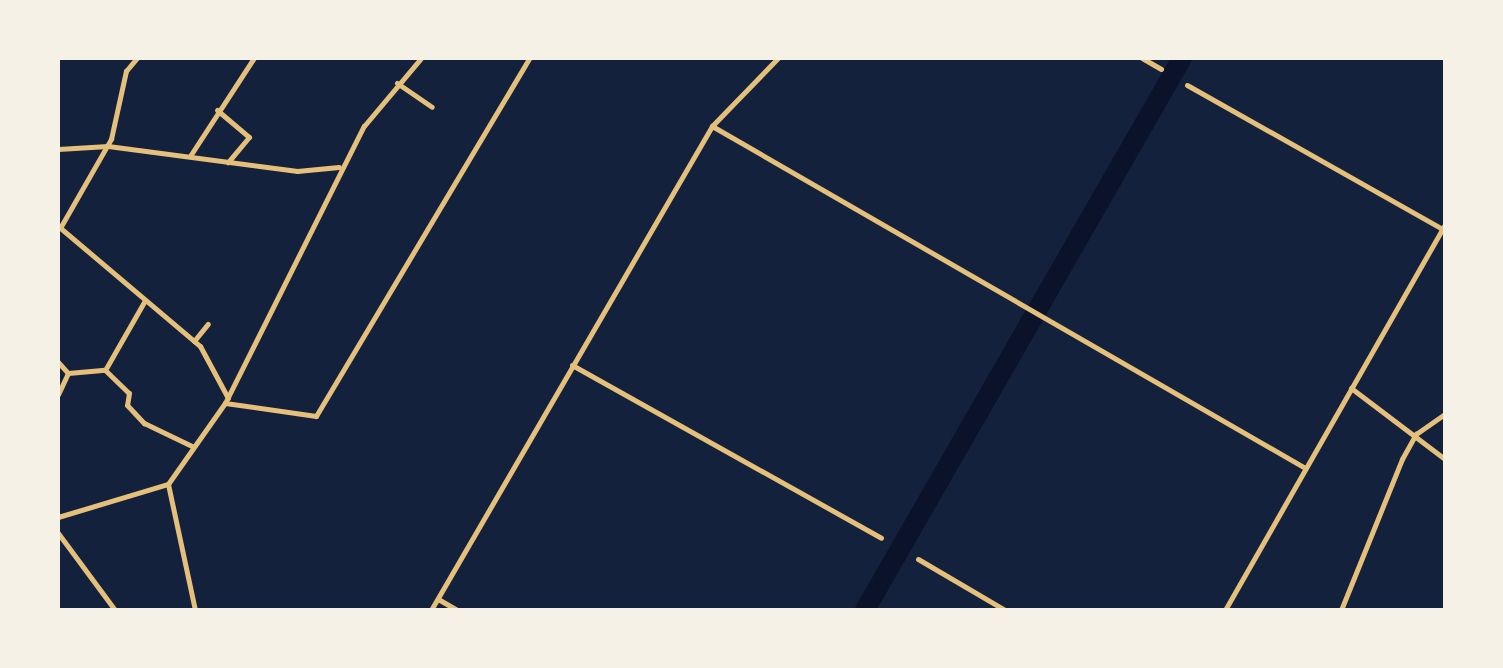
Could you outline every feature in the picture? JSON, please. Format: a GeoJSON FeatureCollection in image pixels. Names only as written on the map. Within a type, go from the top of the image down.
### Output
{"type":"FeatureCollection","features":[{"type":"Feature","properties":{"kind":"street"},"geometry":{"type":"LineString","coordinates":[[137,58],[126,71],[108,146],[59,227],[144,302],[194,341],[227,401],[313,420],[529,58]]}},
{"type":"Feature","properties":{"kind":"street"},"geometry":{"type":"LineString","coordinates":[[190,156],[217,110],[254,58]]}},
{"type":"Feature","properties":{"kind":"street"},"geometry":{"type":"LineString","coordinates":[[58,517],[168,484],[192,446],[227,401],[340,167],[397,83],[421,58]]}},
{"type":"Feature","properties":{"kind":"street"},"geometry":{"type":"LineString","coordinates":[[431,610],[712,126],[778,58]]}},
{"type":"Feature","properties":{"kind":"street"},"geometry":{"type":"LineString","coordinates":[[1142,58],[1161,69]]}},
{"type":"Feature","properties":{"kind":"street"},"geometry":{"type":"LineString","coordinates":[[397,83],[432,107]]}},
{"type":"Feature","properties":{"kind":"street"},"geometry":{"type":"LineString","coordinates":[[1187,85],[1444,228],[1225,610]]}},
{"type":"Feature","properties":{"kind":"street"},"geometry":{"type":"LineString","coordinates":[[217,110],[249,137],[228,162]]}},
{"type":"Feature","properties":{"kind":"street"},"geometry":{"type":"LineString","coordinates":[[712,126],[1305,468]]}},
{"type":"Feature","properties":{"kind":"street"},"geometry":{"type":"LineString","coordinates":[[58,149],[108,146],[297,171],[340,167]]}},
{"type":"Feature","properties":{"kind":"street"},"geometry":{"type":"LineString","coordinates":[[105,370],[144,302]]}},
{"type":"Feature","properties":{"kind":"street"},"geometry":{"type":"LineString","coordinates":[[194,341],[208,324]]}},
{"type":"Feature","properties":{"kind":"street"},"geometry":{"type":"LineString","coordinates":[[58,362],[68,373]]}},
{"type":"Feature","properties":{"kind":"street"},"geometry":{"type":"LineString","coordinates":[[572,365],[881,538]]}},
{"type":"Feature","properties":{"kind":"street"},"geometry":{"type":"LineString","coordinates":[[68,373],[105,370],[129,393],[127,405],[144,423],[192,446]]}},
{"type":"Feature","properties":{"kind":"street"},"geometry":{"type":"LineString","coordinates":[[58,394],[68,373]]}},
{"type":"Feature","properties":{"kind":"street"},"geometry":{"type":"LineString","coordinates":[[1351,388],[1416,434],[1445,459]]}},
{"type":"Feature","properties":{"kind":"street"},"geometry":{"type":"LineString","coordinates":[[1344,608],[1416,434],[1445,414]]}},
{"type":"Feature","properties":{"kind":"street"},"geometry":{"type":"LineString","coordinates":[[168,484],[195,610]]}},
{"type":"Feature","properties":{"kind":"street"},"geometry":{"type":"LineString","coordinates":[[58,533],[115,610]]}},
{"type":"Feature","properties":{"kind":"street"},"geometry":{"type":"LineString","coordinates":[[918,559],[1005,610]]}},
{"type":"Feature","properties":{"kind":"street"},"geometry":{"type":"LineString","coordinates":[[438,599],[457,610]]}},
{"type":"Feature","properties":{"kind":"waterway"},"geometry":{"type":"LineString","coordinates":[[865,610],[1182,58]]}}]}
